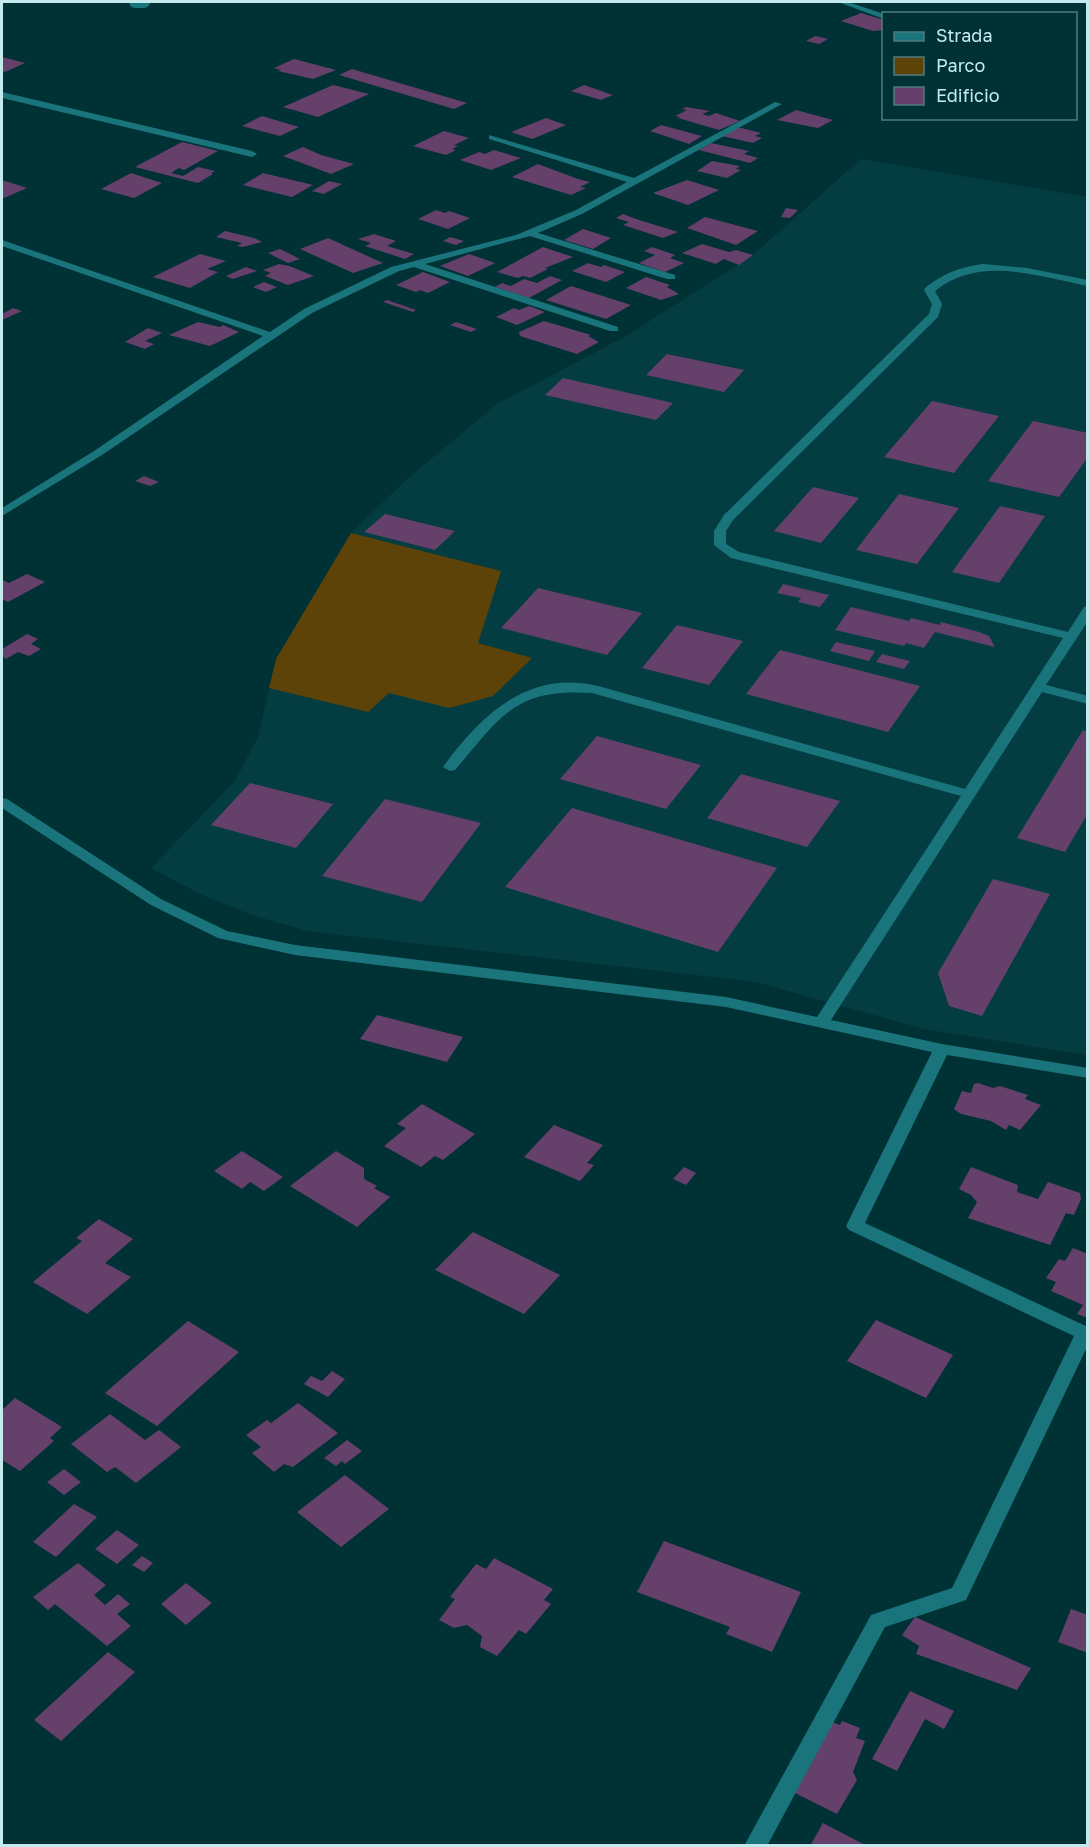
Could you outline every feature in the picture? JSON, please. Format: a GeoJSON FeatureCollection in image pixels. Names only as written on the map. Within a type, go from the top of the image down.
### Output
{"type":"FeatureCollection","features":[{"type":"Feature","properties":{"kind":"street"},"geometry":{"type":"LineString","coordinates":[[842,2],[882,16]]}},
{"type":"Feature","properties":{"kind":"street"},"geometry":{"type":"LineString","coordinates":[[2,95],[252,154]]}},
{"type":"Feature","properties":{"kind":"street"},"geometry":{"type":"LineString","coordinates":[[2,513],[98,453],[308,310],[359,285],[414,263],[529,233],[579,212],[778,104]]}},
{"type":"Feature","properties":{"kind":"street"},"geometry":{"type":"LineString","coordinates":[[492,137],[636,182]]}},
{"type":"Feature","properties":{"kind":"street"},"geometry":{"type":"LineString","coordinates":[[529,233],[671,277]]}},
{"type":"Feature","properties":{"kind":"street"},"geometry":{"type":"LineString","coordinates":[[2,243],[270,335]]}},
{"type":"Feature","properties":{"kind":"street"},"geometry":{"type":"LineString","coordinates":[[414,263],[614,329]]}},
{"type":"Feature","properties":{"kind":"street"},"geometry":{"type":"LineString","coordinates":[[1070,636],[735,555],[720,545],[720,531],[728,518],[934,315],[937,304],[929,290],[938,280],[959,271],[983,267],[1004,268],[1088,283]]}},
{"type":"Feature","properties":{"kind":"street"},"geometry":{"type":"LineString","coordinates":[[821,1023],[1088,610]]}},
{"type":"Feature","properties":{"kind":"street"},"geometry":{"type":"LineString","coordinates":[[450,767],[500,710],[543,688],[568,686],[593,689],[969,794]]}},
{"type":"Feature","properties":{"kind":"street"},"geometry":{"type":"LineString","coordinates":[[1038,687],[1088,700]]}},
{"type":"Feature","properties":{"kind":"street"},"geometry":{"type":"LineString","coordinates":[[2,802],[156,902],[223,935],[294,950],[726,1002],[942,1049],[1088,1073]]}},
{"type":"Feature","properties":{"kind":"street"},"geometry":{"type":"LineString","coordinates":[[755,1845],[878,1621],[959,1594],[1084,1333],[855,1226],[942,1049]]}},
{"type":"Feature","properties":{"kind":"lane"},"geometry":{"type":"LineString","coordinates":[[135,2],[144,2]]}},
{"type":"Feature","properties":{"kind":"shaded area"},"geometry":{"type":"Polygon","coordinates":[[[861,159],[1087,197],[1087,1055],[924,1029],[756,982],[307,931],[249,914],[200,894],[151,868],[235,781],[258,737],[276,659],[351,533],[407,479],[497,404],[626,336],[753,255],[861,159]]]}},
{"type":"Feature","properties":{"kind":"green space"},"geometry":{"type":"Polygon","coordinates":[[[351,533],[501,571],[478,643],[532,658],[493,696],[449,708],[389,693],[368,712],[269,688],[276,659],[351,533]]]}},
{"type":"Feature","properties":{"kind":"building"},"geometry":{"type":"Polygon","coordinates":[[[861,13],[882,19],[882,30],[873,31],[841,21],[861,13]]]}},
{"type":"Feature","properties":{"kind":"building"},"geometry":{"type":"Polygon","coordinates":[[[815,36],[828,39],[819,44],[806,41],[815,36]]]}},
{"type":"Feature","properties":{"kind":"building"},"geometry":{"type":"Polygon","coordinates":[[[2,57],[25,63],[5,72],[2,71],[2,57]]]}},
{"type":"Feature","properties":{"kind":"building"},"geometry":{"type":"Polygon","coordinates":[[[294,59],[336,70],[313,79],[278,71],[281,70],[274,68],[294,59]]]}},
{"type":"Feature","properties":{"kind":"building"},"geometry":{"type":"Polygon","coordinates":[[[352,69],[467,103],[454,109],[339,75],[352,69]]]}},
{"type":"Feature","properties":{"kind":"building"},"geometry":{"type":"Polygon","coordinates":[[[333,85],[369,94],[318,117],[283,107],[333,85]]]}},
{"type":"Feature","properties":{"kind":"building"},"geometry":{"type":"Polygon","coordinates":[[[584,85],[613,95],[601,100],[571,91],[584,85]]]}},
{"type":"Feature","properties":{"kind":"building"},"geometry":{"type":"Polygon","coordinates":[[[686,107],[710,111],[702,114],[709,116],[716,113],[740,121],[719,130],[675,116],[687,110],[682,109],[686,107]]]}},
{"type":"Feature","properties":{"kind":"building"},"geometry":{"type":"Polygon","coordinates":[[[796,110],[833,120],[818,128],[777,120],[796,110]]]}},
{"type":"Feature","properties":{"kind":"building"},"geometry":{"type":"Polygon","coordinates":[[[262,116],[299,127],[280,136],[242,126],[262,116]]]}},
{"type":"Feature","properties":{"kind":"building"},"geometry":{"type":"Polygon","coordinates":[[[546,118],[566,125],[532,139],[511,132],[546,118]]]}},
{"type":"Feature","properties":{"kind":"building"},"geometry":{"type":"Polygon","coordinates":[[[661,125],[702,136],[689,144],[650,131],[661,125]]]}},
{"type":"Feature","properties":{"kind":"building"},"geometry":{"type":"Polygon","coordinates":[[[737,127],[761,133],[755,136],[762,138],[753,143],[722,136],[737,127]]]}},
{"type":"Feature","properties":{"kind":"building"},"geometry":{"type":"Polygon","coordinates":[[[444,131],[469,138],[454,145],[458,146],[452,149],[456,150],[446,155],[413,146],[444,131]]]}},
{"type":"Feature","properties":{"kind":"building"},"geometry":{"type":"Polygon","coordinates":[[[182,142],[218,151],[184,170],[179,168],[171,173],[183,176],[198,167],[215,171],[211,173],[213,174],[198,183],[135,167],[182,142]]]}},
{"type":"Feature","properties":{"kind":"building"},"geometry":{"type":"Polygon","coordinates":[[[711,143],[749,151],[744,154],[758,158],[750,163],[699,150],[711,143]]]}},
{"type":"Feature","properties":{"kind":"building"},"geometry":{"type":"Polygon","coordinates":[[[303,147],[321,155],[354,164],[331,174],[283,156],[303,147]]]}},
{"type":"Feature","properties":{"kind":"building"},"geometry":{"type":"Polygon","coordinates":[[[494,150],[521,158],[491,170],[460,160],[479,152],[485,154],[494,150]]]}},
{"type":"Feature","properties":{"kind":"building"},"geometry":{"type":"Polygon","coordinates":[[[712,161],[740,166],[736,169],[741,170],[727,178],[697,171],[712,161]]]}},
{"type":"Feature","properties":{"kind":"building"},"geometry":{"type":"Polygon","coordinates":[[[538,164],[590,182],[580,187],[586,188],[571,195],[512,177],[538,164]]]}},
{"type":"Feature","properties":{"kind":"building"},"geometry":{"type":"Polygon","coordinates":[[[131,173],[162,183],[134,198],[101,189],[131,173]]]}},
{"type":"Feature","properties":{"kind":"building"},"geometry":{"type":"Polygon","coordinates":[[[263,173],[313,185],[292,197],[243,185],[263,173]]]}},
{"type":"Feature","properties":{"kind":"building"},"geometry":{"type":"Polygon","coordinates":[[[2,180],[27,188],[4,198],[2,197],[2,180]]]}},
{"type":"Feature","properties":{"kind":"building"},"geometry":{"type":"Polygon","coordinates":[[[687,180],[719,190],[688,205],[653,193],[687,180]]]}},
{"type":"Feature","properties":{"kind":"building"},"geometry":{"type":"Polygon","coordinates":[[[329,181],[342,184],[324,194],[312,191],[329,181]]]}},
{"type":"Feature","properties":{"kind":"building"},"geometry":{"type":"Polygon","coordinates":[[[786,208],[798,210],[790,218],[781,217],[786,208]]]}},
{"type":"Feature","properties":{"kind":"building"},"geometry":{"type":"Polygon","coordinates":[[[436,210],[445,213],[449,211],[470,218],[448,229],[418,219],[436,210]]]}},
{"type":"Feature","properties":{"kind":"building"},"geometry":{"type":"Polygon","coordinates":[[[623,214],[678,232],[663,238],[623,225],[629,222],[616,218],[623,214]]]}},
{"type":"Feature","properties":{"kind":"building"},"geometry":{"type":"Polygon","coordinates":[[[705,217],[758,231],[736,245],[687,228],[705,217]]]}},
{"type":"Feature","properties":{"kind":"building"},"geometry":{"type":"Polygon","coordinates":[[[583,229],[611,238],[593,249],[564,240],[583,229]]]}},
{"type":"Feature","properties":{"kind":"building"},"geometry":{"type":"Polygon","coordinates":[[[225,231],[262,242],[243,247],[237,246],[242,243],[216,237],[225,231]]]}},
{"type":"Feature","properties":{"kind":"building"},"geometry":{"type":"Polygon","coordinates":[[[374,234],[396,241],[387,246],[414,254],[405,259],[365,246],[371,243],[358,239],[374,234]]]}},
{"type":"Feature","properties":{"kind":"building"},"geometry":{"type":"Polygon","coordinates":[[[450,237],[464,241],[456,245],[443,241],[450,237]]]}},
{"type":"Feature","properties":{"kind":"building"},"geometry":{"type":"Polygon","coordinates":[[[328,238],[383,263],[353,273],[300,249],[328,238]]]}},
{"type":"Feature","properties":{"kind":"building"},"geometry":{"type":"Polygon","coordinates":[[[702,244],[729,252],[736,250],[753,255],[739,265],[724,259],[716,264],[682,253],[702,244]]]}},
{"type":"Feature","properties":{"kind":"building"},"geometry":{"type":"Polygon","coordinates":[[[543,247],[573,257],[545,268],[548,269],[530,278],[523,276],[518,278],[497,272],[543,247]]]}},
{"type":"Feature","properties":{"kind":"building"},"geometry":{"type":"Polygon","coordinates":[[[652,247],[675,255],[670,258],[684,263],[665,272],[639,263],[655,255],[644,251],[652,247]]]}},
{"type":"Feature","properties":{"kind":"building"},"geometry":{"type":"Polygon","coordinates":[[[280,249],[300,259],[288,263],[268,253],[280,249]]]}},
{"type":"Feature","properties":{"kind":"building"},"geometry":{"type":"Polygon","coordinates":[[[200,254],[226,261],[207,269],[218,272],[190,288],[153,277],[200,254]]]}},
{"type":"Feature","properties":{"kind":"building"},"geometry":{"type":"Polygon","coordinates":[[[469,254],[495,263],[468,276],[440,266],[469,254]]]}},
{"type":"Feature","properties":{"kind":"building"},"geometry":{"type":"Polygon","coordinates":[[[588,263],[601,267],[604,265],[625,272],[606,282],[572,271],[588,263]]]}},
{"type":"Feature","properties":{"kind":"building"},"geometry":{"type":"Polygon","coordinates":[[[279,264],[314,276],[288,285],[265,276],[271,273],[263,270],[279,264]]]}},
{"type":"Feature","properties":{"kind":"building"},"geometry":{"type":"Polygon","coordinates":[[[246,267],[257,271],[233,279],[226,276],[246,267]]]}},
{"type":"Feature","properties":{"kind":"building"},"geometry":{"type":"Polygon","coordinates":[[[423,272],[450,282],[428,293],[420,290],[416,292],[396,285],[423,272]]]}},
{"type":"Feature","properties":{"kind":"building"},"geometry":{"type":"Polygon","coordinates":[[[550,276],[562,280],[529,298],[495,287],[502,283],[511,286],[524,279],[537,283],[550,276]]]}},
{"type":"Feature","properties":{"kind":"building"},"geometry":{"type":"Polygon","coordinates":[[[646,277],[670,285],[667,287],[679,294],[661,300],[626,288],[646,277]]]}},
{"type":"Feature","properties":{"kind":"building"},"geometry":{"type":"Polygon","coordinates":[[[264,282],[277,287],[266,292],[253,287],[264,282]]]}},
{"type":"Feature","properties":{"kind":"building"},"geometry":{"type":"Polygon","coordinates":[[[571,286],[631,305],[606,319],[546,300],[571,286]]]}},
{"type":"Feature","properties":{"kind":"building"},"geometry":{"type":"Polygon","coordinates":[[[387,300],[416,310],[413,312],[383,302],[387,300]]]}},
{"type":"Feature","properties":{"kind":"building"},"geometry":{"type":"Polygon","coordinates":[[[529,306],[545,312],[517,325],[496,317],[514,308],[519,310],[529,306]]]}},
{"type":"Feature","properties":{"kind":"building"},"geometry":{"type":"Polygon","coordinates":[[[13,308],[22,311],[2,320],[2,314],[13,308]]]}},
{"type":"Feature","properties":{"kind":"building"},"geometry":{"type":"Polygon","coordinates":[[[544,321],[591,335],[588,336],[599,342],[577,354],[520,336],[519,332],[544,321]]]}},
{"type":"Feature","properties":{"kind":"building"},"geometry":{"type":"Polygon","coordinates":[[[198,322],[220,327],[223,325],[239,332],[210,346],[169,335],[198,322]]]}},
{"type":"Feature","properties":{"kind":"building"},"geometry":{"type":"Polygon","coordinates":[[[456,322],[477,329],[471,332],[450,325],[456,322]]]}},
{"type":"Feature","properties":{"kind":"building"},"geometry":{"type":"Polygon","coordinates":[[[148,328],[162,333],[145,341],[154,344],[145,349],[125,342],[148,328]]]}},
{"type":"Feature","properties":{"kind":"building"},"geometry":{"type":"Polygon","coordinates":[[[667,354],[744,370],[724,392],[646,375],[667,354]]]}},
{"type":"Feature","properties":{"kind":"building"},"geometry":{"type":"Polygon","coordinates":[[[563,378],[673,403],[656,420],[545,395],[563,378]]]}},
{"type":"Feature","properties":{"kind":"building"},"geometry":{"type":"Polygon","coordinates":[[[932,401],[999,416],[954,473],[884,457],[932,401]]]}},
{"type":"Feature","properties":{"kind":"building"},"geometry":{"type":"Polygon","coordinates":[[[1033,421],[1088,433],[1088,457],[1059,497],[988,481],[1033,421]]]}},
{"type":"Feature","properties":{"kind":"building"},"geometry":{"type":"Polygon","coordinates":[[[144,476],[159,482],[150,486],[135,481],[144,476]]]}},
{"type":"Feature","properties":{"kind":"building"},"geometry":{"type":"Polygon","coordinates":[[[813,487],[859,498],[821,543],[774,531],[813,487]]]}},
{"type":"Feature","properties":{"kind":"building"},"geometry":{"type":"Polygon","coordinates":[[[899,494],[959,508],[917,564],[856,550],[899,494]]]}},
{"type":"Feature","properties":{"kind":"building"},"geometry":{"type":"Polygon","coordinates":[[[1000,506],[1045,516],[999,583],[952,572],[1000,506]]]}},
{"type":"Feature","properties":{"kind":"building"},"geometry":{"type":"Polygon","coordinates":[[[385,514],[455,531],[435,550],[364,532],[385,514]]]}},
{"type":"Feature","properties":{"kind":"building"},"geometry":{"type":"Polygon","coordinates":[[[27,574],[45,582],[8,602],[2,599],[2,580],[9,583],[27,574]]]}},
{"type":"Feature","properties":{"kind":"building"},"geometry":{"type":"Polygon","coordinates":[[[783,584],[829,595],[820,607],[798,602],[801,598],[777,593],[783,584]]]}},
{"type":"Feature","properties":{"kind":"building"},"geometry":{"type":"Polygon","coordinates":[[[538,588],[642,613],[607,655],[501,628],[538,588]]]}},
{"type":"Feature","properties":{"kind":"building"},"geometry":{"type":"Polygon","coordinates":[[[851,607],[909,621],[911,618],[940,625],[941,622],[979,632],[989,636],[995,647],[935,632],[924,648],[906,643],[904,646],[835,630],[851,607]]]}},
{"type":"Feature","properties":{"kind":"building"},"geometry":{"type":"Polygon","coordinates":[[[677,625],[743,641],[709,685],[642,668],[677,625]]]}},
{"type":"Feature","properties":{"kind":"building"},"geometry":{"type":"Polygon","coordinates":[[[27,634],[38,639],[31,644],[41,649],[29,656],[18,652],[6,659],[2,656],[2,649],[27,634]]]}},
{"type":"Feature","properties":{"kind":"building"},"geometry":{"type":"Polygon","coordinates":[[[836,642],[875,651],[869,661],[830,651],[836,642]]]}},
{"type":"Feature","properties":{"kind":"building"},"geometry":{"type":"Polygon","coordinates":[[[780,650],[920,686],[888,732],[746,694],[780,650]]]}},
{"type":"Feature","properties":{"kind":"building"},"geometry":{"type":"Polygon","coordinates":[[[882,654],[910,661],[904,669],[876,662],[882,654]]]}},
{"type":"Feature","properties":{"kind":"building"},"geometry":{"type":"Polygon","coordinates":[[[1083,730],[1088,732],[1088,813],[1065,852],[1017,838],[1083,730]]]}},
{"type":"Feature","properties":{"kind":"building"},"geometry":{"type":"Polygon","coordinates":[[[597,736],[701,765],[666,809],[560,779],[597,736]]]}},
{"type":"Feature","properties":{"kind":"building"},"geometry":{"type":"Polygon","coordinates":[[[741,774],[840,801],[807,847],[707,818],[741,774]]]}},
{"type":"Feature","properties":{"kind":"building"},"geometry":{"type":"Polygon","coordinates":[[[250,783],[333,804],[296,848],[211,825],[250,783]]]}},
{"type":"Feature","properties":{"kind":"building"},"geometry":{"type":"Polygon","coordinates":[[[385,799],[481,823],[422,902],[322,876],[385,799]]]}},
{"type":"Feature","properties":{"kind":"building"},"geometry":{"type":"Polygon","coordinates":[[[572,808],[777,868],[718,952],[505,887],[572,808]]]}},
{"type":"Feature","properties":{"kind":"building"},"geometry":{"type":"Polygon","coordinates":[[[993,879],[1050,894],[982,1016],[949,1006],[938,973],[993,879]]]}},
{"type":"Feature","properties":{"kind":"building"},"geometry":{"type":"Polygon","coordinates":[[[377,1015],[463,1037],[447,1062],[360,1039],[377,1015]]]}},
{"type":"Feature","properties":{"kind":"building"},"geometry":{"type":"Polygon","coordinates":[[[978,1083],[993,1088],[1000,1086],[1028,1095],[1025,1099],[1041,1105],[1020,1130],[1009,1125],[1006,1130],[991,1121],[961,1114],[954,1109],[962,1091],[971,1093],[974,1084],[978,1083]]]}},
{"type":"Feature","properties":{"kind":"building"},"geometry":{"type":"Polygon","coordinates":[[[422,1104],[475,1134],[443,1160],[435,1156],[421,1167],[384,1146],[406,1128],[397,1124],[422,1104]]]}},
{"type":"Feature","properties":{"kind":"building"},"geometry":{"type":"Polygon","coordinates":[[[554,1125],[603,1145],[587,1163],[594,1165],[580,1181],[524,1157],[554,1125]]]}},
{"type":"Feature","properties":{"kind":"building"},"geometry":{"type":"Polygon","coordinates":[[[242,1151],[283,1177],[264,1191],[250,1182],[242,1189],[214,1171],[242,1151]]]}},
{"type":"Feature","properties":{"kind":"building"},"geometry":{"type":"Polygon","coordinates":[[[336,1151],[364,1168],[364,1179],[390,1197],[357,1227],[290,1186],[336,1151]]]}},
{"type":"Feature","properties":{"kind":"building"},"geometry":{"type":"Polygon","coordinates":[[[684,1167],[696,1173],[686,1185],[673,1179],[684,1167]]]}},
{"type":"Feature","properties":{"kind":"building"},"geometry":{"type":"Polygon","coordinates":[[[971,1167],[1018,1185],[1017,1192],[1038,1199],[1048,1182],[1080,1193],[1081,1199],[1074,1215],[1066,1213],[1050,1245],[968,1218],[977,1202],[971,1195],[959,1189],[971,1167]]]}},
{"type":"Feature","properties":{"kind":"building"},"geometry":{"type":"Polygon","coordinates":[[[99,1219],[133,1239],[105,1263],[131,1277],[87,1314],[33,1282],[82,1241],[76,1238],[99,1219]]]}},
{"type":"Feature","properties":{"kind":"building"},"geometry":{"type":"Polygon","coordinates":[[[473,1232],[560,1275],[524,1314],[435,1270],[473,1232]]]}},
{"type":"Feature","properties":{"kind":"building"},"geometry":{"type":"Polygon","coordinates":[[[1073,1248],[1088,1254],[1088,1318],[1077,1314],[1083,1305],[1051,1291],[1056,1282],[1046,1278],[1059,1259],[1065,1261],[1073,1248]]]}},
{"type":"Feature","properties":{"kind":"building"},"geometry":{"type":"Polygon","coordinates":[[[876,1320],[953,1355],[926,1398],[847,1361],[876,1320]]]}},
{"type":"Feature","properties":{"kind":"building"},"geometry":{"type":"Polygon","coordinates":[[[188,1321],[239,1352],[157,1426],[105,1393],[188,1321]]]}},
{"type":"Feature","properties":{"kind":"building"},"geometry":{"type":"Polygon","coordinates":[[[332,1371],[345,1379],[328,1397],[304,1384],[311,1376],[322,1381],[332,1371]]]}},
{"type":"Feature","properties":{"kind":"building"},"geometry":{"type":"Polygon","coordinates":[[[15,1398],[62,1427],[50,1438],[54,1441],[20,1471],[2,1460],[2,1410],[15,1398]]]}},
{"type":"Feature","properties":{"kind":"building"},"geometry":{"type":"Polygon","coordinates":[[[298,1403],[338,1433],[293,1467],[284,1464],[274,1472],[252,1453],[261,1447],[246,1435],[267,1420],[271,1423],[298,1403]]]}},
{"type":"Feature","properties":{"kind":"building"},"geometry":{"type":"Polygon","coordinates":[[[110,1414],[145,1440],[159,1430],[181,1447],[136,1483],[115,1467],[107,1472],[71,1444],[110,1414]]]}},
{"type":"Feature","properties":{"kind":"building"},"geometry":{"type":"Polygon","coordinates":[[[347,1440],[362,1451],[345,1464],[342,1461],[336,1466],[324,1458],[347,1440]]]}},
{"type":"Feature","properties":{"kind":"building"},"geometry":{"type":"Polygon","coordinates":[[[64,1469],[81,1482],[64,1495],[47,1482],[64,1469]]]}},
{"type":"Feature","properties":{"kind":"building"},"geometry":{"type":"Polygon","coordinates":[[[345,1475],[389,1509],[341,1547],[297,1512],[345,1475]]]}},
{"type":"Feature","properties":{"kind":"building"},"geometry":{"type":"Polygon","coordinates":[[[74,1504],[97,1517],[56,1557],[33,1542],[74,1504]]]}},
{"type":"Feature","properties":{"kind":"building"},"geometry":{"type":"Polygon","coordinates":[[[117,1530],[139,1545],[117,1564],[95,1549],[117,1530]]]}},
{"type":"Feature","properties":{"kind":"building"},"geometry":{"type":"Polygon","coordinates":[[[664,1541],[801,1592],[772,1652],[726,1634],[730,1627],[637,1592],[664,1541]]]}},
{"type":"Feature","properties":{"kind":"building"},"geometry":{"type":"Polygon","coordinates":[[[142,1556],[153,1563],[144,1572],[132,1565],[142,1556]]]}},
{"type":"Feature","properties":{"kind":"building"},"geometry":{"type":"Polygon","coordinates":[[[494,1558],[553,1589],[544,1600],[551,1604],[526,1634],[519,1630],[497,1656],[480,1647],[482,1636],[467,1625],[454,1628],[439,1620],[455,1599],[450,1597],[476,1564],[486,1569],[494,1558]]]}},
{"type":"Feature","properties":{"kind":"building"},"geometry":{"type":"Polygon","coordinates":[[[78,1563],[106,1585],[94,1595],[105,1605],[118,1594],[130,1604],[117,1614],[131,1626],[107,1646],[55,1604],[48,1610],[33,1597],[78,1563]]]}},
{"type":"Feature","properties":{"kind":"building"},"geometry":{"type":"Polygon","coordinates":[[[186,1583],[212,1603],[186,1625],[161,1604],[186,1583]]]}},
{"type":"Feature","properties":{"kind":"building"},"geometry":{"type":"Polygon","coordinates":[[[1071,1609],[1088,1615],[1088,1653],[1058,1642],[1071,1609]]]}},
{"type":"Feature","properties":{"kind":"building"},"geometry":{"type":"Polygon","coordinates":[[[915,1617],[1031,1668],[1017,1690],[916,1654],[919,1646],[902,1635],[915,1617]]]}},
{"type":"Feature","properties":{"kind":"building"},"geometry":{"type":"Polygon","coordinates":[[[108,1652],[135,1672],[61,1741],[34,1720],[108,1652]]]}},
{"type":"Feature","properties":{"kind":"building"},"geometry":{"type":"Polygon","coordinates":[[[910,1691],[954,1711],[944,1729],[925,1719],[897,1771],[872,1759],[910,1691]]]}},
{"type":"Feature","properties":{"kind":"building"},"geometry":{"type":"Polygon","coordinates":[[[842,1721],[860,1728],[856,1738],[865,1741],[853,1772],[857,1780],[837,1814],[791,1791],[832,1722],[840,1725],[842,1721]]]}},
{"type":"Feature","properties":{"kind":"building"},"geometry":{"type":"Polygon","coordinates":[[[823,1823],[867,1846],[810,1846],[823,1823]]]}}]}
